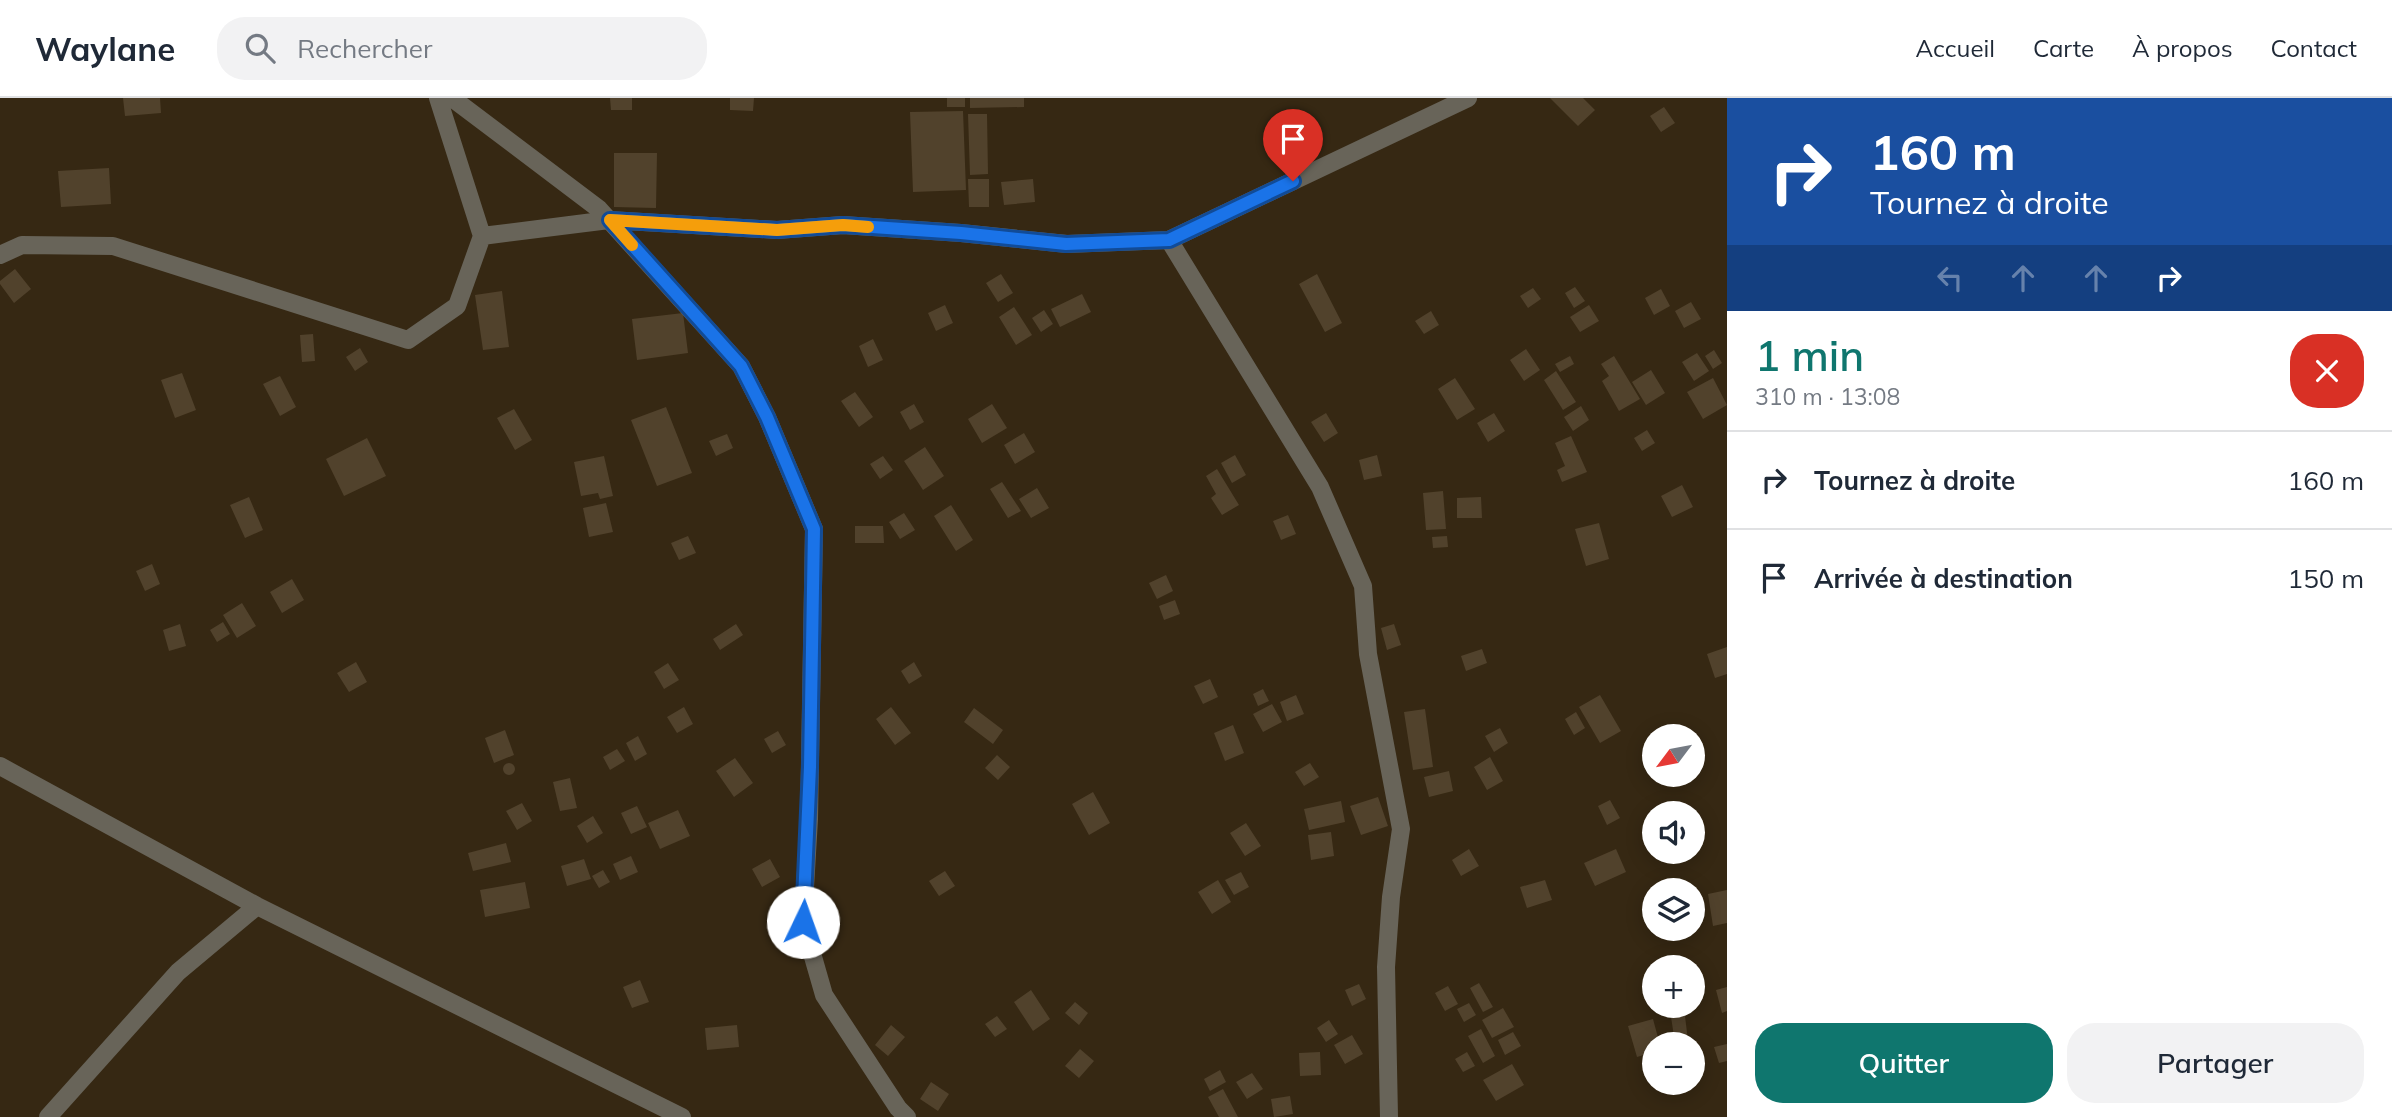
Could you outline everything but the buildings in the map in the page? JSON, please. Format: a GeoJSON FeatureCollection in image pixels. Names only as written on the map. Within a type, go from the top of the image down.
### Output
{"type":"FeatureCollection","features":[{"type":"Feature","properties":{"kind":"street"},"geometry":{"type":"LineString","coordinates":[[0,255],[22,245],[113,246],[408,340],[457,306],[482,236],[438,98]]}},
{"type":"Feature","properties":{"kind":"street"},"geometry":{"type":"LineString","coordinates":[[452,98],[610,220],[741,366],[767,417],[814,529],[810,767],[803,922],[824,995],[898,1108],[907,1117]]}},
{"type":"Feature","properties":{"kind":"street"},"geometry":{"type":"LineString","coordinates":[[482,236],[610,220],[777,230],[843,225],[1066,244],[1169,240],[1468,98]]}},
{"type":"Feature","properties":{"kind":"street"},"geometry":{"type":"LineString","coordinates":[[1169,240],[1320,487],[1363,586],[1368,654],[1401,829],[1391,897],[1386,967],[1389,1117]]}},
{"type":"Feature","properties":{"kind":"street"},"geometry":{"type":"LineString","coordinates":[[0,766],[257,906],[682,1117]]}},
{"type":"Feature","properties":{"kind":"street"},"geometry":{"type":"LineString","coordinates":[[48,1117],[178,972],[257,906]]}},
{"type":"Feature","properties":{"kind":"slow traffic"},"geometry":{"type":"LineString","coordinates":[[632,245],[610,220],[777,230],[843,225],[868,227]]}},
{"type":"Feature","properties":{"kind":"route"},"geometry":{"type":"LineString","coordinates":[[803,922],[809,819],[814,529],[767,417],[741,366],[610,220],[777,230],[843,225],[1066,244],[1169,240],[1293,181]]}}]}
